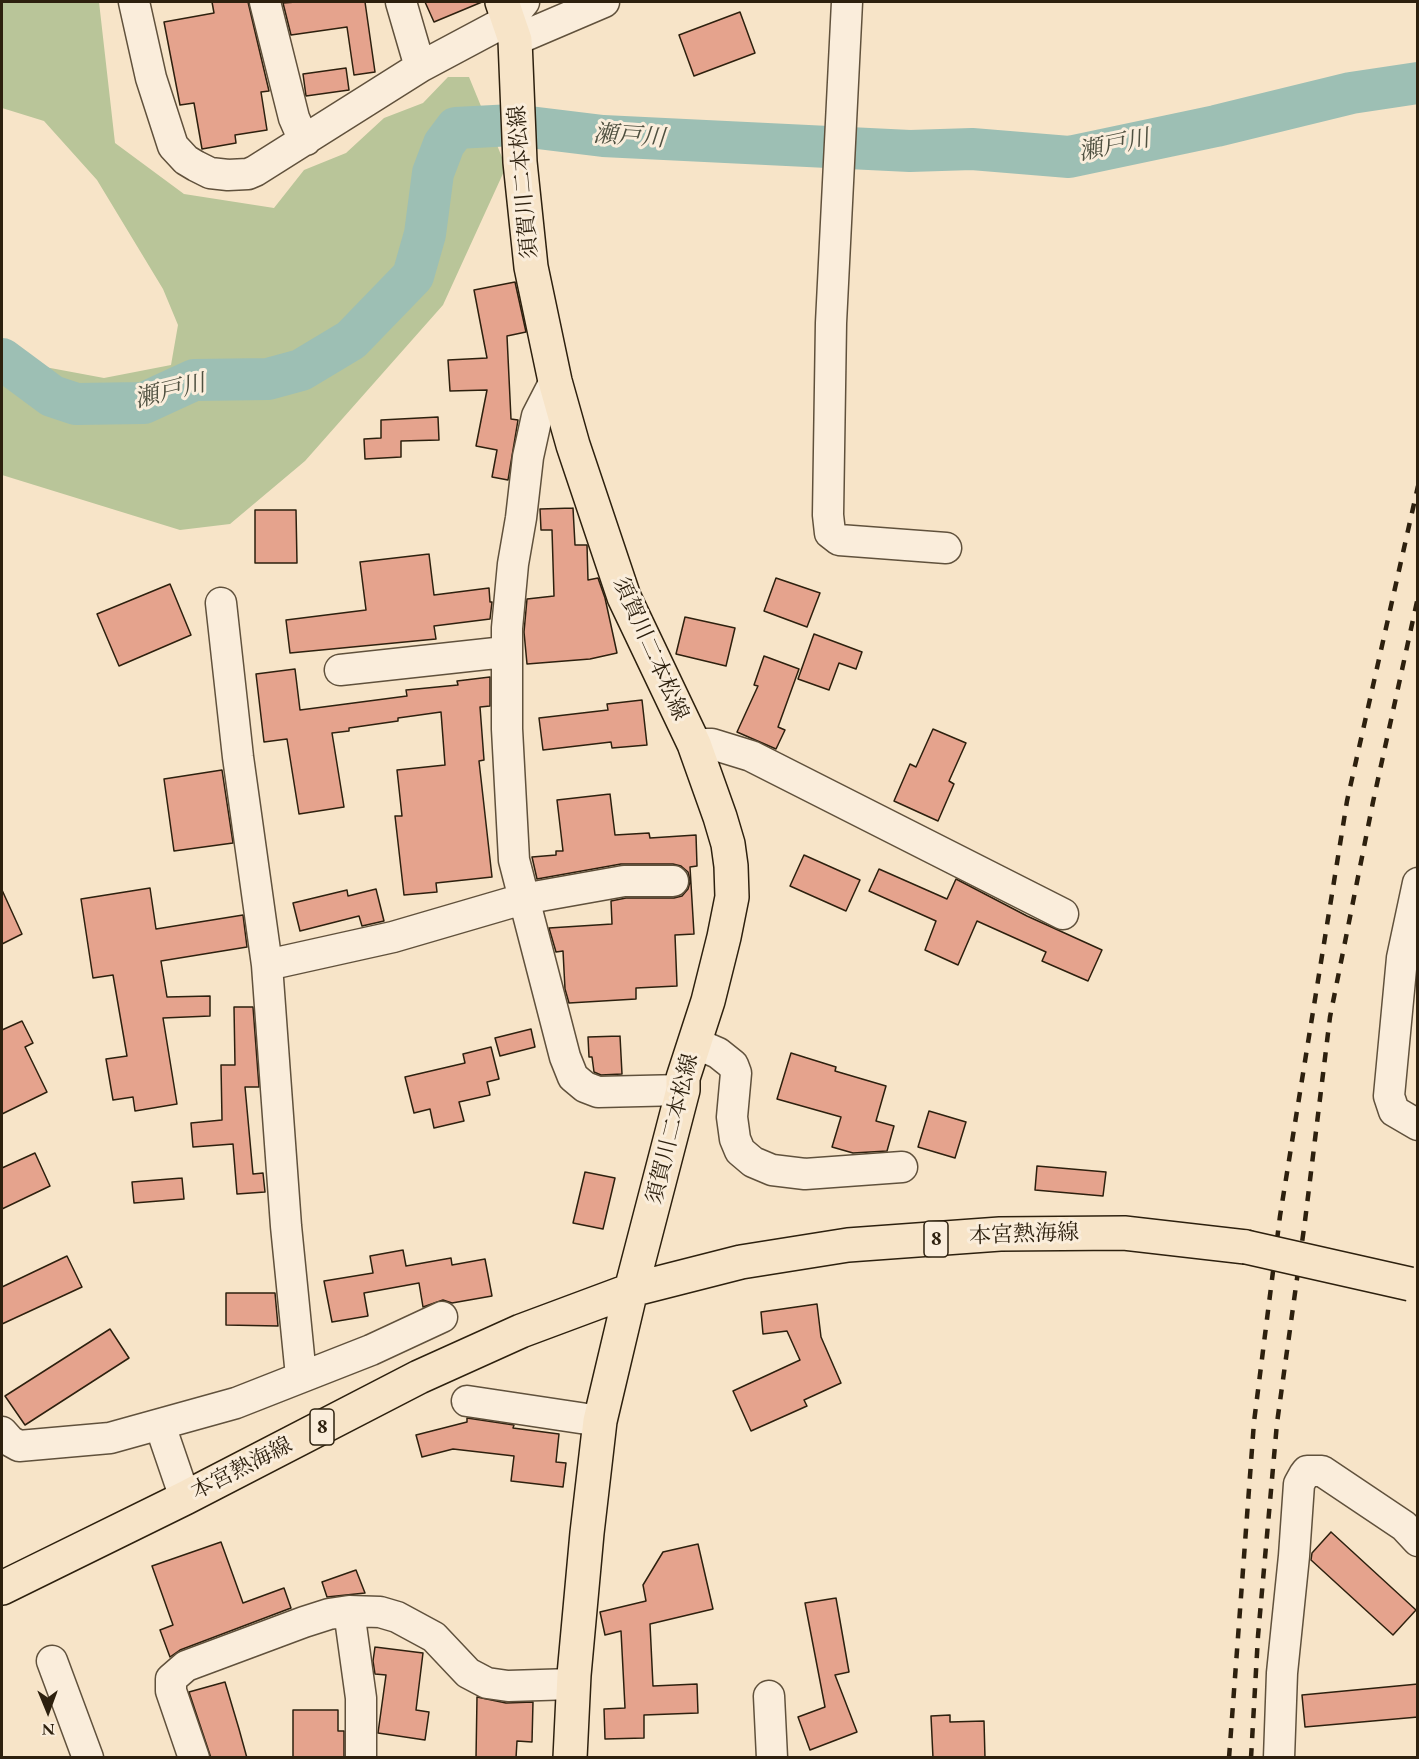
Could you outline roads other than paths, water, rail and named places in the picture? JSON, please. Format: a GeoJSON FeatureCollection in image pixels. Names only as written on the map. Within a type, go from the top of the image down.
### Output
{"type":"FeatureCollection","features":[{"type":"Feature","properties":{"kind":"main road","name":"須賀川二本松線"},"geometry":{"type":"LineString","coordinates":[[513,25],[520,162],[531,267],[555,381],[573,445],[624,597],[694,744],[728,844],[731,866],[732,897],[708,1001],[683,1078],[683,1090],[631,1290]]}},
{"type":"Feature","properties":{"kind":"main road","name":"本宮熱海線"},"geometry":{"type":"LineString","coordinates":[[10,1583],[185,1498],[419,1377],[521,1332],[631,1290],[741,1262],[848,1245],[1000,1234],[1124,1233],[1246,1247],[1414,1285]]}},
{"type":"Feature","properties":{"kind":"main road"},"geometry":{"type":"LineString","coordinates":[[570,1758],[573,1684],[600,1421],[631,1290]]}},
{"type":"Feature","properties":{"kind":"street"},"geometry":{"type":"LineString","coordinates":[[134,2],[151,78],[173,146],[186,160],[210,172],[228,175],[248,174],[420,67],[513,25],[604,2]]}},
{"type":"Feature","properties":{"kind":"street"},"geometry":{"type":"LineString","coordinates":[[265,2],[294,118],[306,140]]}},
{"type":"Feature","properties":{"kind":"street"},"geometry":{"type":"LineString","coordinates":[[401,2],[420,67]]}},
{"type":"Feature","properties":{"kind":"street"},"geometry":{"type":"LineString","coordinates":[[847,2],[831,323],[828,515],[830,533],[838,540],[946,548]]}},
{"type":"Feature","properties":{"kind":"street"},"geometry":{"type":"LineString","coordinates":[[555,381],[537,417],[528,457],[522,518],[513,564],[505,652],[509,796],[514,860],[565,1057],[573,1077],[585,1087],[598,1092],[683,1090]]}},
{"type":"Feature","properties":{"kind":"street"},"geometry":{"type":"LineString","coordinates":[[220,603],[238,757],[267,965],[286,1226],[301,1376]]}},
{"type":"Feature","properties":{"kind":"street"},"geometry":{"type":"LineString","coordinates":[[340,670],[505,652]]}},
{"type":"Feature","properties":{"kind":"street"},"geometry":{"type":"LineString","coordinates":[[694,744],[712,744],[751,756],[1063,914]]}},
{"type":"Feature","properties":{"kind":"street"},"geometry":{"type":"LineString","coordinates":[[267,965],[393,937],[523,899],[624,881],[673,881]]}},
{"type":"Feature","properties":{"kind":"street"},"geometry":{"type":"LineString","coordinates":[[1418,883],[1402,958],[1389,1096],[1394,1111],[1418,1125]]}},
{"type":"Feature","properties":{"kind":"street"},"geometry":{"type":"LineString","coordinates":[[695,1043],[718,1053],[733,1065],[736,1073],[732,1117],[735,1139],[740,1151],[753,1162],[772,1170],[805,1174],[902,1167]]}},
{"type":"Feature","properties":{"kind":"street"},"geometry":{"type":"LineString","coordinates":[[2,1432],[10,1441],[19,1446],[27,1446],[110,1438],[160,1425],[236,1403],[370,1350],[442,1317]]}},
{"type":"Feature","properties":{"kind":"street"},"geometry":{"type":"LineString","coordinates":[[467,1401],[600,1421]]}},
{"type":"Feature","properties":{"kind":"street"},"geometry":{"type":"LineString","coordinates":[[160,1425],[185,1498]]}},
{"type":"Feature","properties":{"kind":"street"},"geometry":{"type":"LineString","coordinates":[[1279,1758],[1282,1673],[1299,1484],[1304,1475],[1308,1471],[1322,1471],[1404,1526],[1418,1541]]}},
{"type":"Feature","properties":{"kind":"street"},"geometry":{"type":"LineString","coordinates":[[194,1758],[171,1691],[171,1679],[186,1666],[304,1622],[349,1611],[380,1612],[414,1625],[434,1637],[468,1673],[487,1683],[508,1686],[573,1684]]}},
{"type":"Feature","properties":{"kind":"street"},"geometry":{"type":"LineString","coordinates":[[349,1611],[362,1698],[361,1758]]}},
{"type":"Feature","properties":{"kind":"street"},"geometry":{"type":"LineString","coordinates":[[52,1661],[88,1758]]}},
{"type":"Feature","properties":{"kind":"street"},"geometry":{"type":"LineString","coordinates":[[769,1696],[772,1758]]}},
{"type":"Feature","properties":{"kind":"waterway","name":"瀬戸川"},"geometry":{"type":"LineString","coordinates":[[2,359],[52,396],[76,404],[144,403],[194,380],[268,379],[301,370],[351,340],[413,276],[425,234],[433,173],[444,144],[456,128],[513,125],[603,136],[910,151],[972,149],[1069,157],[1216,126],[1351,93],[1418,83]]}},
{"type":"Feature","properties":{"kind":"railway"},"geometry":{"type":"LineString","coordinates":[[1229,1758],[1254,1422],[1280,1216],[1347,801],[1418,486]]}},
{"type":"Feature","properties":{"kind":"railway"},"geometry":{"type":"LineString","coordinates":[[1251,1758],[1258,1636],[1277,1423],[1330,1017],[1373,802],[1418,597]]}}]}
